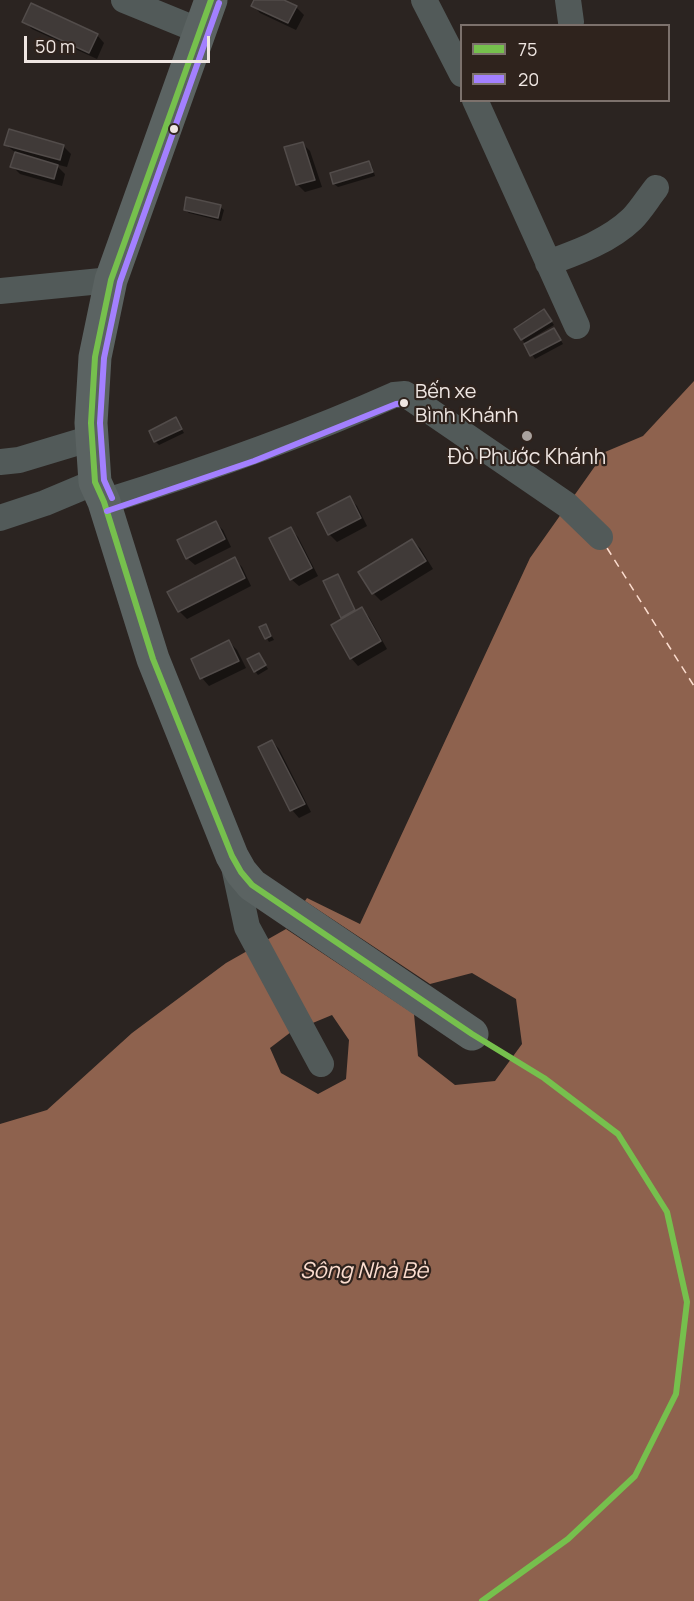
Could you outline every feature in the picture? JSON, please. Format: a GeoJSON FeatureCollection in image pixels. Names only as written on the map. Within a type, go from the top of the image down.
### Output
{"type":"FeatureCollection","features":[{"type":"Feature","properties":{"kind":"main road"},"geometry":{"type":"LineString","coordinates":[[211,0],[111,280],[95,357],[91,423],[100,492],[153,659],[231,856],[252,885],[472,1034]]}},
{"type":"Feature","properties":{"kind":"street"},"geometry":{"type":"LineString","coordinates":[[124,0],[200,31]]}},
{"type":"Feature","properties":{"kind":"street"},"geometry":{"type":"LineString","coordinates":[[424,0],[460,70]]}},
{"type":"Feature","properties":{"kind":"street"},"geometry":{"type":"LineString","coordinates":[[476,102],[577,326]]}},
{"type":"Feature","properties":{"kind":"street"},"geometry":{"type":"LineString","coordinates":[[548,263],[578,252],[616,233],[634,217],[656,188]]}},
{"type":"Feature","properties":{"kind":"street"},"geometry":{"type":"LineString","coordinates":[[0,291],[111,280]]}},
{"type":"Feature","properties":{"kind":"street"},"geometry":{"type":"LineString","coordinates":[[0,518],[100,492],[176,480],[301,434],[394,394],[405,394],[567,505],[600,537]]}},
{"type":"Feature","properties":{"kind":"street"},"geometry":{"type":"LineString","coordinates":[[0,462],[19,460],[92,438]]}},
{"type":"Feature","properties":{"kind":"street"},"geometry":{"type":"LineString","coordinates":[[231,856],[247,927],[321,1064]]}},
{"type":"Feature","properties":{"kind":"water","name":"Sông Nhà Bè"},"geometry":{"type":"Polygon","coordinates":[[[694,381],[694,1601],[0,1601],[0,1124],[47,1110],[132,1033],[226,963],[286,929],[307,898],[360,924],[530,558],[605,452],[643,436],[694,381]]]}},
{"type":"Feature","properties":{"kind":"pier"},"geometry":{"type":"Polygon","coordinates":[[[305,901],[430,984],[472,973],[516,999],[522,1044],[495,1081],[455,1085],[418,1056],[414,1014],[286,929],[305,901]]]}},
{"type":"Feature","properties":{"kind":"pier"},"geometry":{"type":"Polygon","coordinates":[[[332,1015],[349,1040],[346,1079],[318,1094],[281,1073],[270,1048],[291,1032],[332,1015]]]}},
{"type":"Feature","properties":{"kind":"building"},"geometry":{"type":"Polygon","coordinates":[[[254,0],[284,0],[297,6],[288,23],[251,6],[254,0]]]}},
{"type":"Feature","properties":{"kind":"building"},"geometry":{"type":"Polygon","coordinates":[[[31,3],[98,34],[89,53],[22,22],[31,3]]]}},
{"type":"Feature","properties":{"kind":"building"},"geometry":{"type":"Polygon","coordinates":[[[9,129],[64,145],[60,160],[4,145],[9,129]]]}},
{"type":"Feature","properties":{"kind":"building"},"geometry":{"type":"Polygon","coordinates":[[[303,142],[315,180],[296,185],[284,147],[303,142]]]}},
{"type":"Feature","properties":{"kind":"building"},"geometry":{"type":"Polygon","coordinates":[[[15,152],[58,165],[54,179],[10,167],[15,152]]]}},
{"type":"Feature","properties":{"kind":"building"},"geometry":{"type":"Polygon","coordinates":[[[369,161],[373,172],[333,184],[330,173],[369,161]]]}},
{"type":"Feature","properties":{"kind":"building"},"geometry":{"type":"Polygon","coordinates":[[[186,197],[221,205],[218,218],[184,210],[186,197]]]}},
{"type":"Feature","properties":{"kind":"building"},"geometry":{"type":"Polygon","coordinates":[[[544,309],[552,321],[521,340],[514,329],[544,309]]]}},
{"type":"Feature","properties":{"kind":"building"},"geometry":{"type":"Polygon","coordinates":[[[554,328],[561,340],[530,356],[524,344],[554,328]]]}},
{"type":"Feature","properties":{"kind":"building"},"geometry":{"type":"Polygon","coordinates":[[[176,417],[182,429],[154,442],[149,431],[176,417]]]}},
{"type":"Feature","properties":{"kind":"building"},"geometry":{"type":"Polygon","coordinates":[[[350,496],[361,518],[328,535],[317,513],[350,496]]]}},
{"type":"Feature","properties":{"kind":"building"},"geometry":{"type":"Polygon","coordinates":[[[216,521],[225,539],[186,559],[177,540],[216,521]]]}},
{"type":"Feature","properties":{"kind":"building"},"geometry":{"type":"Polygon","coordinates":[[[291,527],[312,568],[290,580],[269,538],[291,527]]]}},
{"type":"Feature","properties":{"kind":"building"},"geometry":{"type":"Polygon","coordinates":[[[412,539],[426,561],[372,594],[358,572],[412,539]]]}},
{"type":"Feature","properties":{"kind":"building"},"geometry":{"type":"Polygon","coordinates":[[[235,557],[245,578],[178,612],[167,592],[235,557]]]}},
{"type":"Feature","properties":{"kind":"building"},"geometry":{"type":"Polygon","coordinates":[[[338,574],[355,610],[341,618],[323,581],[338,574]]]}},
{"type":"Feature","properties":{"kind":"building"},"geometry":{"type":"Polygon","coordinates":[[[362,607],[381,641],[350,659],[331,625],[362,607]]]}},
{"type":"Feature","properties":{"kind":"building"},"geometry":{"type":"Polygon","coordinates":[[[266,624],[271,636],[265,639],[259,627],[266,624]]]}},
{"type":"Feature","properties":{"kind":"building"},"geometry":{"type":"Polygon","coordinates":[[[229,640],[239,661],[200,679],[191,659],[229,640]]]}},
{"type":"Feature","properties":{"kind":"building"},"geometry":{"type":"Polygon","coordinates":[[[259,653],[266,665],[254,672],[247,659],[259,653]]]}},
{"type":"Feature","properties":{"kind":"building"},"geometry":{"type":"Polygon","coordinates":[[[272,740],[305,804],[290,811],[258,747],[272,740]]]}},
{"type":"Feature","properties":{"kind":"ferry route"},"geometry":{"type":"LineString","coordinates":[[607,548],[694,686]]}},
{"type":"Feature","properties":{"kind":"ferry route"},"geometry":{"type":"LineString","coordinates":[[482,1601],[568,1539],[635,1476],[676,1394],[687,1302],[667,1212],[618,1134],[544,1078],[486,1042]]}},
{"type":"Feature","properties":{"kind":"transit line","name":"75"},"geometry":{"type":"LineString","coordinates":[[211,0],[111,280],[95,357],[91,423],[95,482],[104,502],[153,659],[232,856],[241,872],[252,885],[472,1034],[544,1078],[618,1134],[667,1212],[687,1302],[676,1394],[635,1476],[568,1539],[482,1601]]}},
{"type":"Feature","properties":{"kind":"transit line","name":"20"},"geometry":{"type":"LineString","coordinates":[[112,498],[104,480],[100,423],[104,358],[120,282],[219,3]]}},
{"type":"Feature","properties":{"kind":"transit line","name":"20"},"geometry":{"type":"LineString","coordinates":[[107,511],[254,461],[396,404],[406,403]]}},
{"type":"Feature","properties":{"kind":"place","name":"Bến xe Bình Khánh"},"geometry":{"type":"Point","coordinates":[404,403]}},
{"type":"Feature","properties":{"kind":"place","name":"Đò Phước Khánh"},"geometry":{"type":"Point","coordinates":[527,436]}}]}
